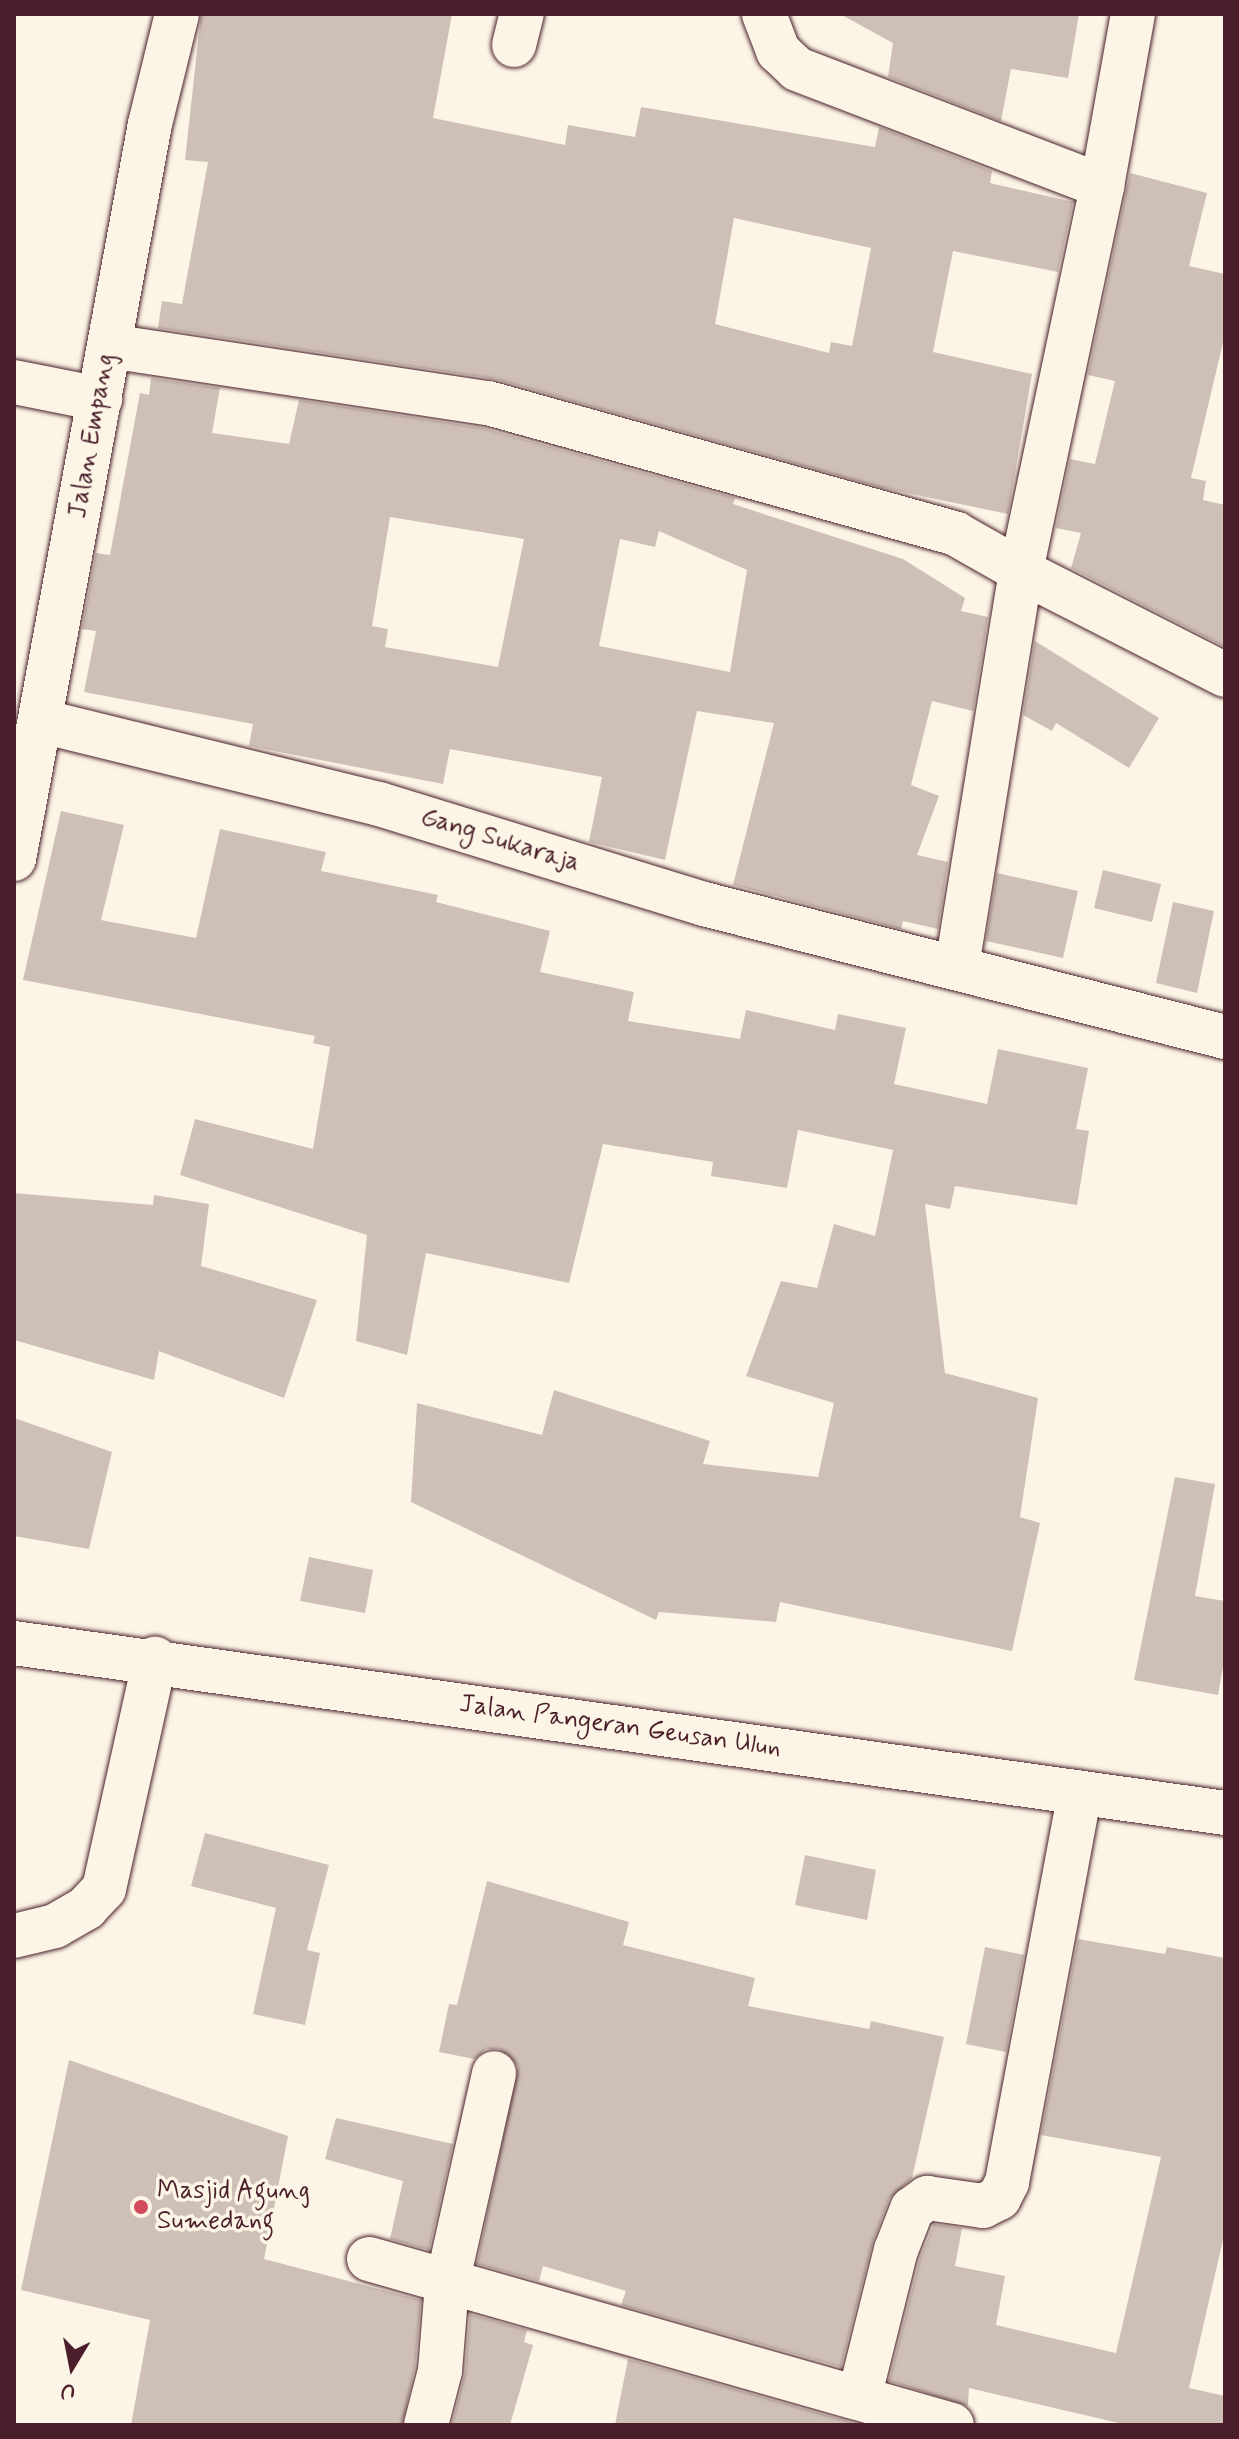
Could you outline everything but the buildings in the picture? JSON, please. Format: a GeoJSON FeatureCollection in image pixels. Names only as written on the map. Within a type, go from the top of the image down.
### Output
{"type":"FeatureCollection","features":[{"type":"Feature","properties":{"kind":"street","name":"Jalan Empang"},"geometry":{"type":"LineString","coordinates":[[14,859],[150,124],[177,14]]}},
{"type":"Feature","properties":{"kind":"street"},"geometry":{"type":"LineString","coordinates":[[764,14],[778,51],[797,69],[1102,186]]}},
{"type":"Feature","properties":{"kind":"street"},"geometry":{"type":"LineString","coordinates":[[957,966],[1021,571],[1102,186],[1133,14]]}},
{"type":"Feature","properties":{"kind":"street"},"geometry":{"type":"LineString","coordinates":[[109,346],[488,403],[956,534],[1021,571],[1225,675]]}},
{"type":"Feature","properties":{"kind":"street"},"geometry":{"type":"LineString","coordinates":[[14,382],[100,399]]}},
{"type":"Feature","properties":{"kind":"street","name":"Gang Sukaraja"},"geometry":{"type":"LineString","coordinates":[[41,721],[379,804],[704,904],[957,966],[1225,1037]]}},
{"type":"Feature","properties":{"kind":"street","name":"Jalan Pangeran Geusan Ulun"},"geometry":{"type":"LineString","coordinates":[[14,1643],[155,1659],[1225,1813]]}},
{"type":"Feature","properties":{"kind":"street"},"geometry":{"type":"LineString","coordinates":[[14,1936],[55,1926],[86,1908],[104,1889],[155,1659]]}},
{"type":"Feature","properties":{"kind":"street"},"geometry":{"type":"LineString","coordinates":[[859,2398],[896,2250],[912,2209],[927,2198],[983,2206],[999,2198],[1007,2182],[1080,1793]]}},
{"type":"Feature","properties":{"kind":"street"},"geometry":{"type":"LineString","coordinates":[[426,2425],[440,2371],[447,2284],[494,2073]]}},
{"type":"Feature","properties":{"kind":"street"},"geometry":{"type":"LineString","coordinates":[[369,2259],[447,2284],[952,2425]]}},
{"type":"Feature","properties":{"kind":"place","name":"Masjid Agung Sumedang"},"geometry":{"type":"Point","coordinates":[141,2207]}}]}
